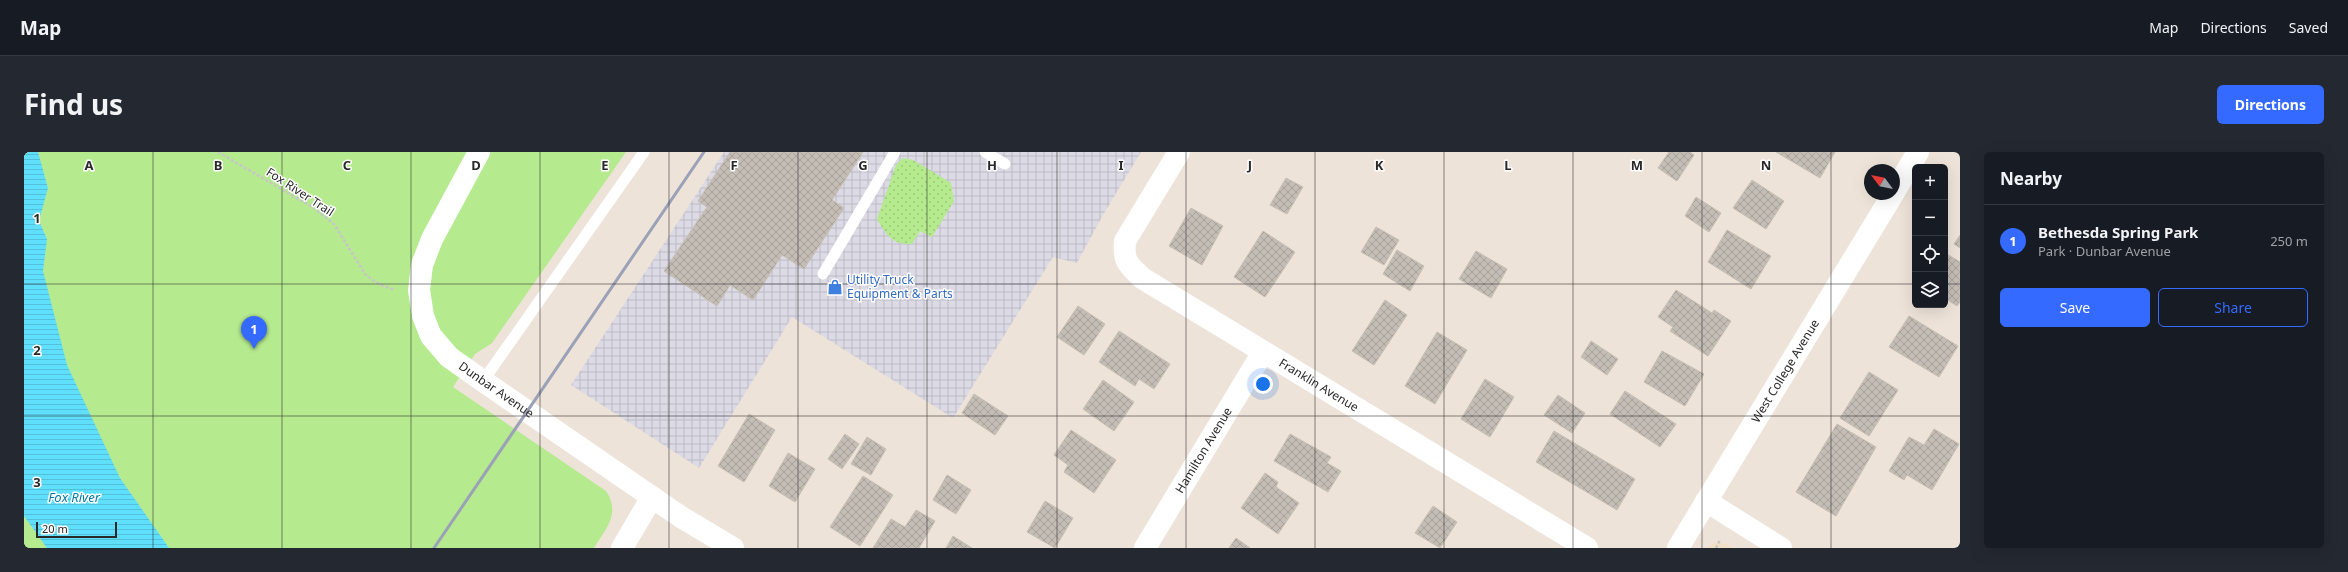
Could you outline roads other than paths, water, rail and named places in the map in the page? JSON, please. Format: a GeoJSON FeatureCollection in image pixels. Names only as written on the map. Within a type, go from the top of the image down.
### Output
{"type":"FeatureCollection","features":[{"type":"Feature","properties":{"kind":"street","name":"Dunbar Avenue"},"geometry":{"type":"LineString","coordinates":[[479,152],[432,239],[422,265],[419,290],[423,316],[431,336],[448,357],[652,497],[732,548]]}},
{"type":"Feature","properties":{"kind":"street","name":"Franklin Avenue"},"geometry":{"type":"LineString","coordinates":[[1179,152],[1125,241],[1124,256],[1128,264],[1142,278],[1587,548]]}},
{"type":"Feature","properties":{"kind":"street","name":"West College Avenue"},"geometry":{"type":"LineString","coordinates":[[1900,182],[1918,152]]}},
{"type":"Feature","properties":{"kind":"street","name":"West College Avenue"},"geometry":{"type":"LineString","coordinates":[[1678,548],[1889,200]]}},
{"type":"Feature","properties":{"kind":"street","name":"Hamilton Avenue"},"geometry":{"type":"LineString","coordinates":[[1145,548],[1263,352]]}},
{"type":"Feature","properties":{"kind":"street"},"geometry":{"type":"LineString","coordinates":[[622,548],[652,497]]}},
{"type":"Feature","properties":{"kind":"street"},"geometry":{"type":"LineString","coordinates":[[1706,501],[1781,548]]}},
{"type":"Feature","properties":{"kind":"lane"},"geometry":{"type":"LineString","coordinates":[[483,381],[644,152]]}},
{"type":"Feature","properties":{"kind":"lane"},"geometry":{"type":"LineString","coordinates":[[823,274],[895,152]]}},
{"type":"Feature","properties":{"kind":"lane"},"geometry":{"type":"LineString","coordinates":[[985,152],[1005,164]]}},
{"type":"Feature","properties":{"kind":"water","name":"Fox River"},"geometry":{"type":"Polygon","coordinates":[[[24,152],[38,152],[48,188],[39,221],[47,239],[43,271],[67,365],[120,478],[169,548],[47,548],[24,516],[24,152]]]}},
{"type":"Feature","properties":{"kind":"railway"},"geometry":{"type":"LineString","coordinates":[[434,548],[704,152]]}},
{"type":"Feature","properties":{"kind":"place","name":"Utility Truck Equipment & Parts"},"geometry":{"type":"Point","coordinates":[835,287]}},
{"type":"Feature","properties":{"kind":"place","name":"Bethesda Spring Park"},"geometry":{"type":"Point","coordinates":[254,349]}}]}
